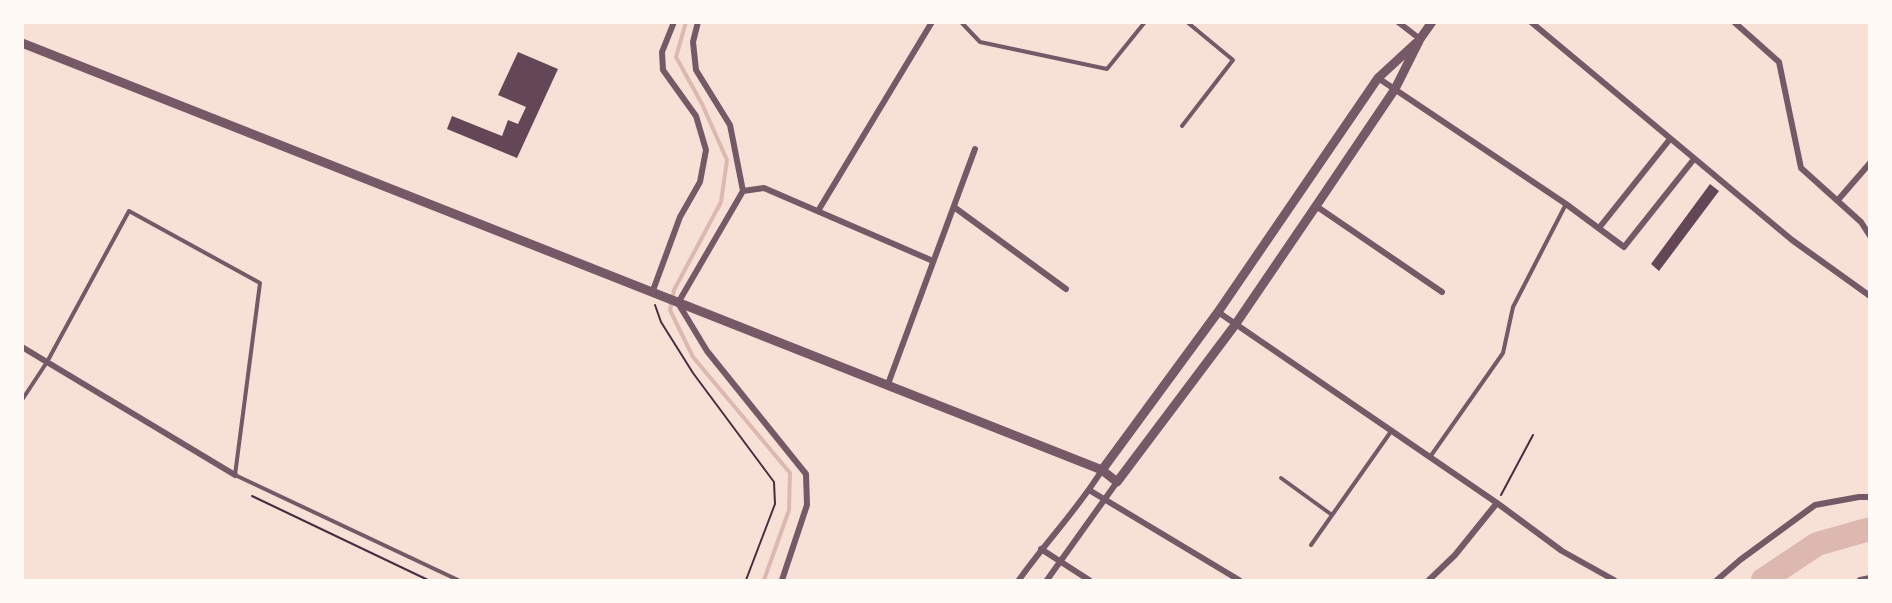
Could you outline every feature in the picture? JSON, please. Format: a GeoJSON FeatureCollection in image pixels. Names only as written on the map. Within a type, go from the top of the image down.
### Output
{"type":"FeatureCollection","features":[{"type":"Feature","properties":{"kind":"street"},"geometry":{"type":"LineString","coordinates":[[652,294],[680,217],[700,182],[706,150],[696,116],[663,70],[662,52],[674,22]]}},
{"type":"Feature","properties":{"kind":"street"},"geometry":{"type":"LineString","coordinates":[[677,303],[743,191],[730,125],[696,70],[693,42],[698,22]]}},
{"type":"Feature","properties":{"kind":"street"},"geometry":{"type":"LineString","coordinates":[[818,211],[932,22]]}},
{"type":"Feature","properties":{"kind":"street"},"geometry":{"type":"LineString","coordinates":[[1398,22],[1420,39]]}},
{"type":"Feature","properties":{"kind":"street"},"geometry":{"type":"LineString","coordinates":[[1047,580],[1235,325],[1395,89],[1431,22]]}},
{"type":"Feature","properties":{"kind":"street"},"geometry":{"type":"LineString","coordinates":[[1531,22],[1792,240],[1869,296]]}},
{"type":"Feature","properties":{"kind":"street"},"geometry":{"type":"LineString","coordinates":[[1734,22],[1779,62],[1801,168],[1861,222],[1869,236]]}},
{"type":"Feature","properties":{"kind":"street"},"geometry":{"type":"LineString","coordinates":[[1019,580],[1089,490],[1218,312],[1378,78],[1420,39]]}},
{"type":"Feature","properties":{"kind":"street"},"geometry":{"type":"LineString","coordinates":[[22,43],[652,294],[888,384],[1102,470],[1118,482]]}},
{"type":"Feature","properties":{"kind":"street"},"geometry":{"type":"LineString","coordinates":[[1378,78],[1566,204],[1624,247],[1694,159]]}},
{"type":"Feature","properties":{"kind":"street"},"geometry":{"type":"LineString","coordinates":[[1599,228],[1670,139]]}},
{"type":"Feature","properties":{"kind":"street"},"geometry":{"type":"LineString","coordinates":[[888,384],[975,148]]}},
{"type":"Feature","properties":{"kind":"street"},"geometry":{"type":"LineString","coordinates":[[1838,200],[1869,163]]}},
{"type":"Feature","properties":{"kind":"street"},"geometry":{"type":"LineString","coordinates":[[743,191],[764,188],[933,261]]}},
{"type":"Feature","properties":{"kind":"street"},"geometry":{"type":"LineString","coordinates":[[1316,206],[1442,292]]}},
{"type":"Feature","properties":{"kind":"street"},"geometry":{"type":"LineString","coordinates":[[954,207],[1066,289]]}},
{"type":"Feature","properties":{"kind":"street"},"geometry":{"type":"LineString","coordinates":[[677,303],[707,351],[806,474],[807,505],[782,580]]}},
{"type":"Feature","properties":{"kind":"street"},"geometry":{"type":"LineString","coordinates":[[1218,312],[1392,430],[1562,551],[1614,580]]}},
{"type":"Feature","properties":{"kind":"street"},"geometry":{"type":"LineString","coordinates":[[22,347],[236,475]]}},
{"type":"Feature","properties":{"kind":"street"},"geometry":{"type":"LineString","coordinates":[[1089,490],[1239,580]]}},
{"type":"Feature","properties":{"kind":"street"},"geometry":{"type":"LineString","coordinates":[[1717,580],[1740,560],[1815,505],[1869,497]]}},
{"type":"Feature","properties":{"kind":"street"},"geometry":{"type":"LineString","coordinates":[[1429,580],[1455,555],[1497,503]]}},
{"type":"Feature","properties":{"kind":"street"},"geometry":{"type":"LineString","coordinates":[[1041,549],[1089,580]]}},
{"type":"Feature","properties":{"kind":"street"},"geometry":{"type":"LineString","coordinates":[[1860,580],[1869,578]]}},
{"type":"Feature","properties":{"kind":"lane"},"geometry":{"type":"LineString","coordinates":[[961,22],[980,42],[1107,69],[1145,22]]}},
{"type":"Feature","properties":{"kind":"lane"},"geometry":{"type":"LineString","coordinates":[[1182,126],[1233,60],[1187,22]]}},
{"type":"Feature","properties":{"kind":"lane"},"geometry":{"type":"LineString","coordinates":[[1430,457],[1503,353],[1513,307],[1566,204]]}},
{"type":"Feature","properties":{"kind":"lane"},"geometry":{"type":"LineString","coordinates":[[22,400],[47,362],[129,211],[260,283],[236,475],[458,580]]}},
{"type":"Feature","properties":{"kind":"lane"},"geometry":{"type":"LineString","coordinates":[[1311,544],[1392,430]]}},
{"type":"Feature","properties":{"kind":"lane"},"geometry":{"type":"LineString","coordinates":[[1281,478],[1332,515]]}},
{"type":"Feature","properties":{"kind":"path"},"geometry":{"type":"LineString","coordinates":[[652,294],[661,322],[693,373],[774,482],[775,504],[746,580]]}},
{"type":"Feature","properties":{"kind":"path"},"geometry":{"type":"LineString","coordinates":[[1497,503],[1533,435]]}},
{"type":"Feature","properties":{"kind":"path"},"geometry":{"type":"LineString","coordinates":[[252,496],[428,580]]}},
{"type":"Feature","properties":{"kind":"building"},"geometry":{"type":"Polygon","coordinates":[[[518,52],[558,69],[517,158],[447,129],[452,116],[502,136],[508,120],[518,124],[526,107],[498,95],[518,52]]]}},
{"type":"Feature","properties":{"kind":"building"},"geometry":{"type":"Polygon","coordinates":[[[1710,184],[1719,191],[1659,271],[1651,264],[1710,184]]]}},
{"type":"Feature","properties":{"kind":"waterway"},"geometry":{"type":"LineString","coordinates":[[686,22],[676,57],[702,104],[727,160],[721,202],[674,290],[670,310],[693,357],[790,473],[789,510],[764,580]]}},
{"type":"Feature","properties":{"kind":"waterway"},"geometry":{"type":"LineString","coordinates":[[1763,580],[1817,544],[1870,529]]}}]}
